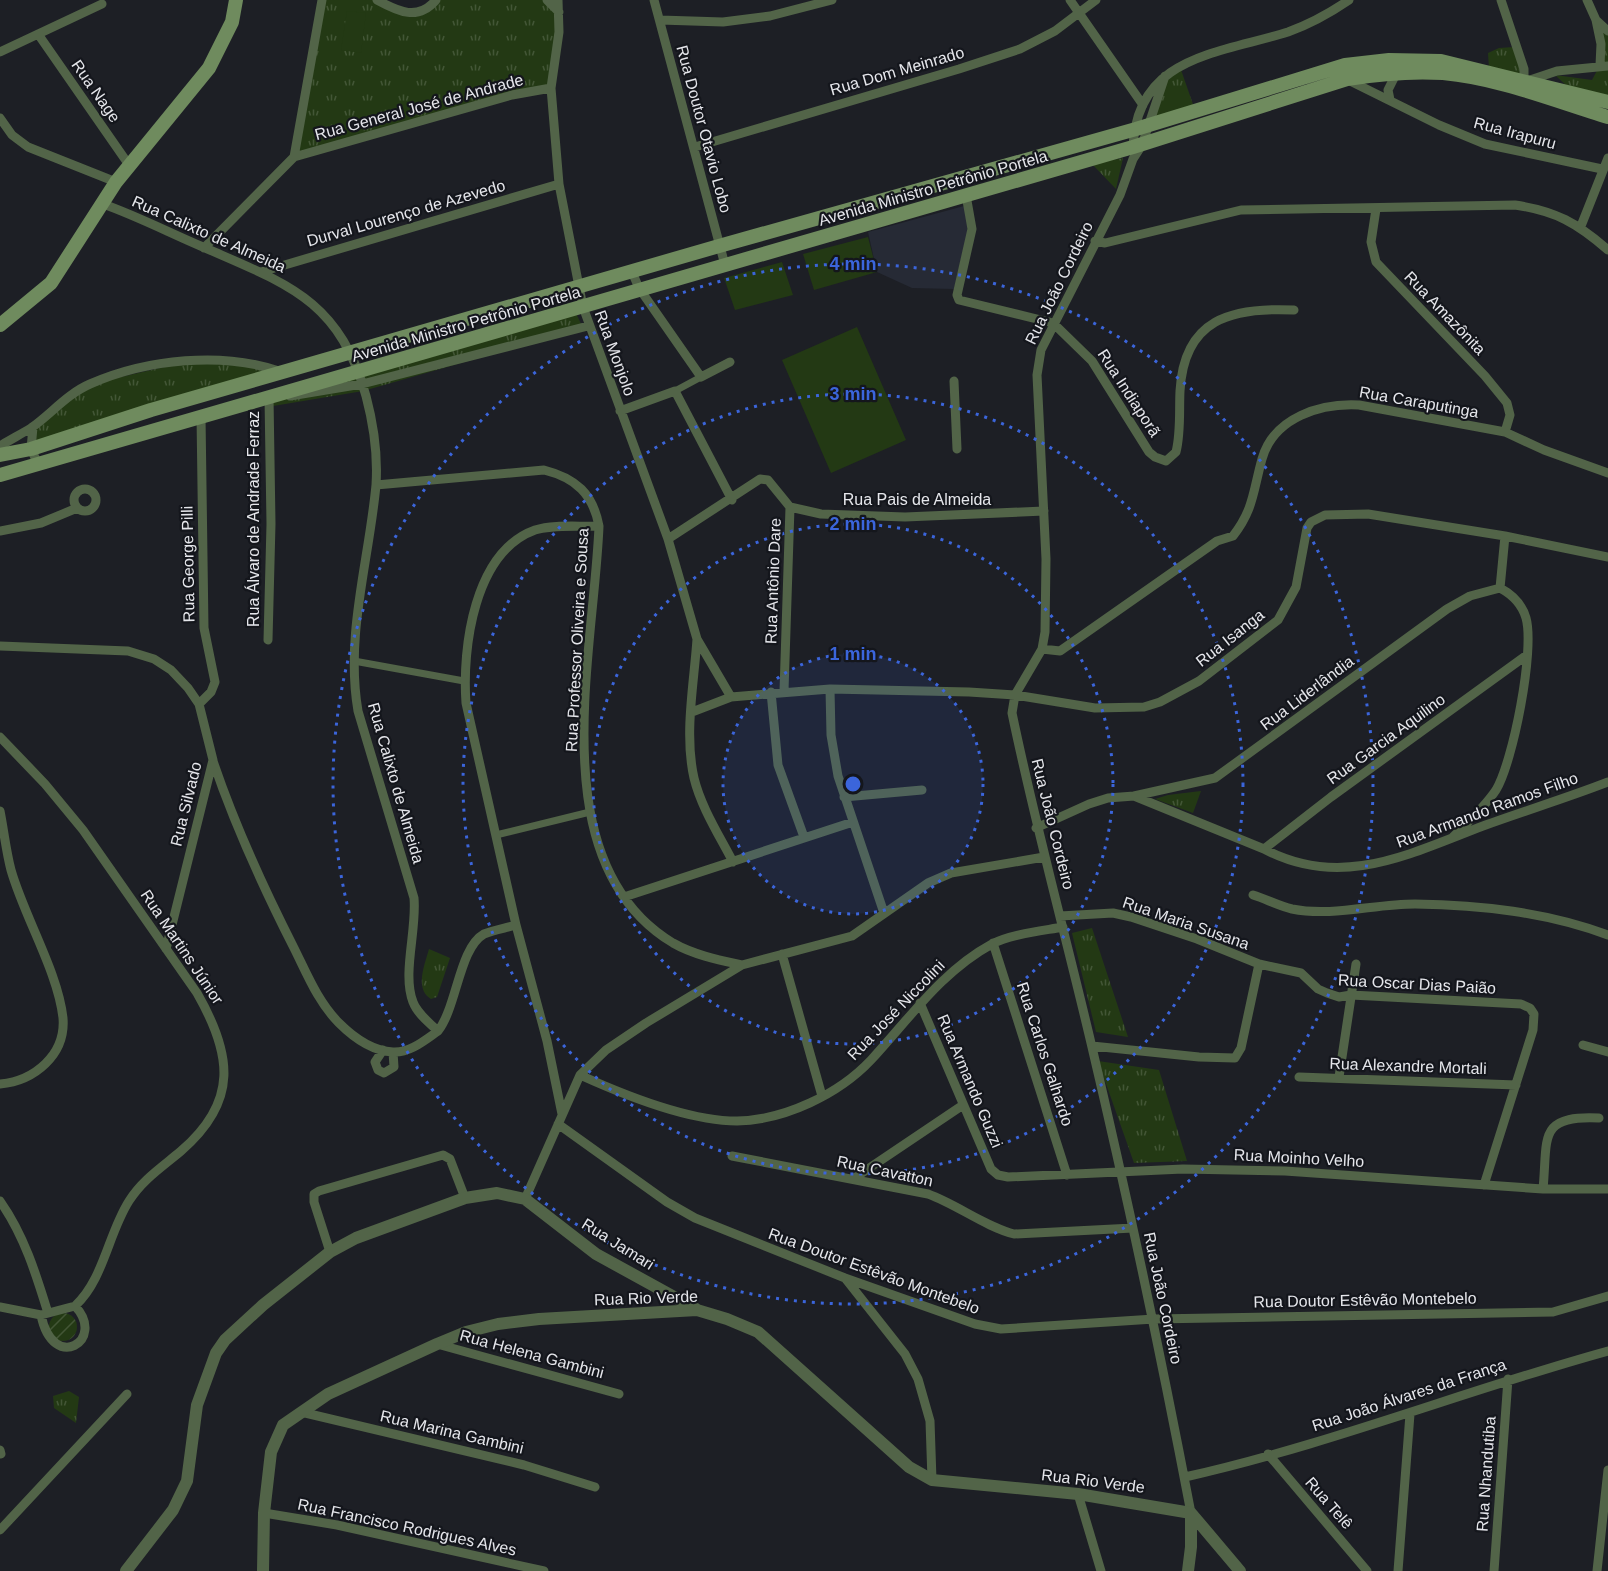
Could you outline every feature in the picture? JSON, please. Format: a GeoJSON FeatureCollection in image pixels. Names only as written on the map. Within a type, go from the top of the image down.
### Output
{"type":"FeatureCollection","features":[{"type":"Feature","properties":{"kind":"main road"},"geometry":{"type":"LineString","coordinates":[[0,325],[51,283],[116,182],[209,68],[232,22],[236,0]]}},
{"type":"Feature","properties":{"kind":"main road","name":"Avenida Ministro Petrônio Portela"},"geometry":{"type":"LineString","coordinates":[[0,455],[31,449],[151,410],[282,372],[1142,127],[1344,65],[1389,60],[1442,61],[1608,102]]}},
{"type":"Feature","properties":{"kind":"main road","name":"Avenida Ministro Petrônio Portela"},"geometry":{"type":"LineString","coordinates":[[0,475],[269,397],[360,378],[583,307],[725,265],[966,195],[1136,150],[1347,79],[1396,74],[1443,73],[1516,89],[1608,117]]}},
{"type":"Feature","properties":{"kind":"street"},"geometry":{"type":"LineString","coordinates":[[204,248],[294,156],[322,0]]}},
{"type":"Feature","properties":{"kind":"street"},"geometry":{"type":"LineString","coordinates":[[377,0],[404,13],[416,14],[427,9],[436,0]]}},
{"type":"Feature","properties":{"kind":"street"},"geometry":{"type":"LineString","coordinates":[[547,0],[559,12]]}},
{"type":"Feature","properties":{"kind":"street","name":"Rua Monjolo"},"geometry":{"type":"LineString","coordinates":[[558,0],[559,32],[551,88],[559,184],[583,307],[588,326],[668,538],[697,639],[731,697]]}},
{"type":"Feature","properties":{"kind":"street","name":"Rua Doutor Otavio Lobo"},"geometry":{"type":"LineString","coordinates":[[654,0],[725,265]]}},
{"type":"Feature","properties":{"kind":"street"},"geometry":{"type":"LineString","coordinates":[[660,20],[723,22],[770,16],[832,0]]}},
{"type":"Feature","properties":{"kind":"street"},"geometry":{"type":"LineString","coordinates":[[1070,0],[1143,105]]}},
{"type":"Feature","properties":{"kind":"street","name":"Rua Dom Meinrado"},"geometry":{"type":"LineString","coordinates":[[695,147],[1020,49],[1055,31],[1096,0]]}},
{"type":"Feature","properties":{"kind":"street","name":"Rua João Cordeiro"},"geometry":{"type":"LineString","coordinates":[[1142,127],[1143,105],[1151,89],[1165,76],[1197,58],[1290,31],[1323,17],[1349,0]]}},
{"type":"Feature","properties":{"kind":"street"},"geometry":{"type":"LineString","coordinates":[[1501,0],[1526,80],[1557,71],[1604,65],[1596,20],[1587,0]]}},
{"type":"Feature","properties":{"kind":"street"},"geometry":{"type":"LineString","coordinates":[[0,52],[102,4]]}},
{"type":"Feature","properties":{"kind":"street"},"geometry":{"type":"LineString","coordinates":[[1596,20],[1608,31]]}},
{"type":"Feature","properties":{"kind":"street","name":"Rua Nage"},"geometry":{"type":"LineString","coordinates":[[38,34],[129,165]]}},
{"type":"Feature","properties":{"kind":"street"},"geometry":{"type":"LineString","coordinates":[[1390,100],[1388,90],[1396,74]]}},
{"type":"Feature","properties":{"kind":"street","name":"Rua João Cordeiro"},"geometry":{"type":"LineString","coordinates":[[1165,76],[1142,127],[1120,195],[1041,350],[1037,375],[1046,586],[1042,650],[1015,695],[1012,713],[1036,828],[1092,1046],[1154,1319],[1191,1513]]}},
{"type":"Feature","properties":{"kind":"street","name":"Rua Irapuru"},"geometry":{"type":"LineString","coordinates":[[1347,79],[1485,144],[1602,169]]}},
{"type":"Feature","properties":{"kind":"street","name":"Rua General José de Andrade"},"geometry":{"type":"LineString","coordinates":[[294,156],[512,95],[551,88]]}},
{"type":"Feature","properties":{"kind":"street"},"geometry":{"type":"LineString","coordinates":[[0,118],[12,135],[28,147],[116,182]]}},
{"type":"Feature","properties":{"kind":"street"},"geometry":{"type":"LineString","coordinates":[[1581,226],[1608,158]]}},
{"type":"Feature","properties":{"kind":"street","name":"Durval Lourenço de Azevedo"},"geometry":{"type":"LineString","coordinates":[[261,272],[559,184]]}},
{"type":"Feature","properties":{"kind":"street"},"geometry":{"type":"LineString","coordinates":[[966,195],[972,229],[957,295],[963,303],[1053,323]]}},
{"type":"Feature","properties":{"kind":"street","name":"Rua Calixto de Almeida"},"geometry":{"type":"LineString","coordinates":[[103,204],[286,285],[318,309],[345,339],[360,378],[376,445],[376,485],[358,606],[354,661],[358,711],[414,898],[410,975],[412,1001],[438,1031]]}},
{"type":"Feature","properties":{"kind":"street"},"geometry":{"type":"LineString","coordinates":[[1095,241],[1105,243],[1241,210],[1515,205],[1539,208],[1581,226],[1608,250]]}},
{"type":"Feature","properties":{"kind":"street","name":"Rua Amazônita"},"geometry":{"type":"LineString","coordinates":[[1376,209],[1371,242],[1376,262],[1485,376],[1507,403],[1510,415],[1505,432]]}},
{"type":"Feature","properties":{"kind":"street"},"geometry":{"type":"LineString","coordinates":[[632,272],[641,290],[701,377]]}},
{"type":"Feature","properties":{"kind":"street","name":"Rua Indiaporã"},"geometry":{"type":"LineString","coordinates":[[1053,323],[1092,361],[1149,452],[1155,457],[1166,460],[1176,452],[1182,368],[1188,349],[1198,335],[1213,324],[1234,314],[1270,309],[1294,310]]}},
{"type":"Feature","properties":{"kind":"street","name":"Avenida Ministro Petrônio Portela"},"geometry":{"type":"LineString","coordinates":[[360,378],[588,326]]}},
{"type":"Feature","properties":{"kind":"street"},"geometry":{"type":"LineString","coordinates":[[0,446],[33,427],[63,400],[90,384],[161,365],[191,361],[248,363],[282,372]]}},
{"type":"Feature","properties":{"kind":"street"},"geometry":{"type":"LineString","coordinates":[[620,411],[675,391],[730,362]]}},
{"type":"Feature","properties":{"kind":"street"},"geometry":{"type":"LineString","coordinates":[[954,381],[957,449]]}},
{"type":"Feature","properties":{"kind":"street"},"geometry":{"type":"LineString","coordinates":[[668,538],[732,500],[675,391]]}},
{"type":"Feature","properties":{"kind":"street","name":"Rua Álvaro de Andrade Ferraz"},"geometry":{"type":"LineString","coordinates":[[268,640],[271,524],[269,397]]}},
{"type":"Feature","properties":{"kind":"street","name":"Rua Caraputinga"},"geometry":{"type":"LineString","coordinates":[[1042,650],[1060,651],[1217,541],[1233,536],[1252,507],[1262,457],[1283,428],[1302,413],[1337,404],[1359,405],[1505,432],[1608,473]]}},
{"type":"Feature","properties":{"kind":"street","name":"Rua George Pilli"},"geometry":{"type":"LineString","coordinates":[[199,704],[211,692],[215,682],[204,628],[201,416]]}},
{"type":"Feature","properties":{"kind":"street"},"geometry":{"type":"LineString","coordinates":[[33,427],[31,449],[38,464]]}},
{"type":"Feature","properties":{"kind":"street","name":"Rua Professor Oliveira e Sousa"},"geometry":{"type":"LineString","coordinates":[[376,485],[544,470],[577,483],[596,510],[599,526],[586,702],[585,759],[594,835],[605,866],[624,897],[643,920],[675,944],[697,954],[742,965]]}},
{"type":"Feature","properties":{"kind":"street","name":"Rua Antônio Dare"},"geometry":{"type":"LineString","coordinates":[[732,500],[760,479],[768,480],[790,507],[784,691]]}},
{"type":"Feature","properties":{"kind":"street","name":"Rua Pais de Almeida"},"geometry":{"type":"LineString","coordinates":[[790,507],[821,514],[905,517],[1044,511]]}},
{"type":"Feature","properties":{"kind":"street"},"geometry":{"type":"LineString","coordinates":[[0,531],[41,523],[77,508]]}},
{"type":"Feature","properties":{"kind":"street","name":"Rua Isanga"},"geometry":{"type":"LineString","coordinates":[[692,712],[731,697],[830,689],[1015,695],[1052,703],[1119,709],[1144,707],[1160,702],[1199,681],[1278,620],[1296,587],[1307,528],[1311,522],[1325,515],[1368,514],[1505,536],[1608,557]]}},
{"type":"Feature","properties":{"kind":"street"},"geometry":{"type":"LineString","coordinates":[[560,1119],[547,1041],[516,925],[471,730],[464,681],[469,632],[481,590],[494,565],[505,551],[518,539],[536,530],[599,526]]}},
{"type":"Feature","properties":{"kind":"street"},"geometry":{"type":"LineString","coordinates":[[1452,838],[1490,798],[1506,768],[1527,655],[1526,619],[1519,603],[1500,588],[1505,536]]}},
{"type":"Feature","properties":{"kind":"street","name":"Rua Liderlândia"},"geometry":{"type":"LineString","coordinates":[[1134,796],[1215,778],[1446,609],[1488,589],[1500,588]]}},
{"type":"Feature","properties":{"kind":"street"},"geometry":{"type":"LineString","coordinates":[[697,639],[692,712],[694,778],[700,798],[733,862]]}},
{"type":"Feature","properties":{"kind":"street","name":"Rua Silvado"},"geometry":{"type":"LineString","coordinates":[[0,646],[128,651],[154,659],[171,670],[199,704],[206,724],[213,760],[166,949]]}},
{"type":"Feature","properties":{"kind":"street","name":"Rua Garcia Aquilino"},"geometry":{"type":"LineString","coordinates":[[1264,849],[1331,797],[1527,655]]}},
{"type":"Feature","properties":{"kind":"street"},"geometry":{"type":"LineString","coordinates":[[354,661],[464,681]]}},
{"type":"Feature","properties":{"kind":"street"},"geometry":{"type":"LineString","coordinates":[[830,689],[834,755],[844,797],[884,913]]}},
{"type":"Feature","properties":{"kind":"street"},"geometry":{"type":"LineString","coordinates":[[771,692],[778,765],[804,837]]}},
{"type":"Feature","properties":{"kind":"street","name":"Rua Martins Júnior"},"geometry":{"type":"LineString","coordinates":[[0,737],[45,784],[83,830],[213,1020],[224,1049],[224,1078],[208,1123],[182,1150],[152,1174],[130,1199],[117,1221],[91,1286],[75,1306]]}},
{"type":"Feature","properties":{"kind":"street"},"geometry":{"type":"LineString","coordinates":[[213,760],[241,838],[321,1000],[348,1031],[362,1042],[393,1052],[414,1047],[438,1031],[450,1012],[465,963],[474,944],[486,934],[516,925]]}},
{"type":"Feature","properties":{"kind":"street","name":"Rua Armando Ramos Filho"},"geometry":{"type":"LineString","coordinates":[[1036,828],[1089,804],[1108,798],[1134,796],[1264,849],[1284,860],[1320,868],[1343,867],[1390,861],[1608,782]]}},
{"type":"Feature","properties":{"kind":"street"},"geometry":{"type":"LineString","coordinates":[[844,797],[922,790]]}},
{"type":"Feature","properties":{"kind":"street"},"geometry":{"type":"LineString","coordinates":[[0,811],[11,870],[43,954],[63,1018],[60,1040],[45,1066],[22,1079],[0,1084]]}},
{"type":"Feature","properties":{"kind":"street"},"geometry":{"type":"LineString","coordinates":[[496,835],[590,812]]}},
{"type":"Feature","properties":{"kind":"street"},"geometry":{"type":"LineString","coordinates":[[624,897],[853,822]]}},
{"type":"Feature","properties":{"kind":"street"},"geometry":{"type":"LineString","coordinates":[[126,1571],[173,1509],[188,1481],[197,1405],[216,1353],[225,1340],[263,1305],[330,1252],[356,1238],[465,1198],[497,1193],[525,1199],[580,1075],[606,1050],[742,965],[852,936],[874,923],[884,913],[928,883],[951,873],[1044,857]]}},
{"type":"Feature","properties":{"kind":"street"},"geometry":{"type":"LineString","coordinates":[[1253,895],[1291,909],[1323,911],[1414,904],[1536,914],[1569,921],[1608,935]]}},
{"type":"Feature","properties":{"kind":"street","name":"Rua Maria Susana"},"geometry":{"type":"LineString","coordinates":[[1060,916],[1113,913],[1197,939],[1259,964],[1301,973]]}},
{"type":"Feature","properties":{"kind":"street","name":"Rua José Niccolini"},"geometry":{"type":"LineString","coordinates":[[580,1075],[658,1106],[736,1121],[789,1112],[822,1096],[858,1073],[920,1003],[955,969],[993,943],[1063,927]]}},
{"type":"Feature","properties":{"kind":"street","name":"Rua Carlos Galhardo"},"geometry":{"type":"LineString","coordinates":[[993,943],[1067,1175]]}},
{"type":"Feature","properties":{"kind":"street"},"geometry":{"type":"LineString","coordinates":[[782,954],[822,1096]]}},
{"type":"Feature","properties":{"kind":"street"},"geometry":{"type":"LineString","coordinates":[[1092,1046],[1235,1058],[1241,1048],[1259,964]]}},
{"type":"Feature","properties":{"kind":"street"},"geometry":{"type":"LineString","coordinates":[[1339,1077],[1356,964]]}},
{"type":"Feature","properties":{"kind":"street","name":"Rua Oscar Dias Paião"},"geometry":{"type":"LineString","coordinates":[[1301,973],[1318,989],[1339,997],[1351,995],[1521,1004],[1530,1008],[1534,1014],[1533,1030],[1516,1085]]}},
{"type":"Feature","properties":{"kind":"street","name":"Rua Armando Guzzi"},"geometry":{"type":"LineString","coordinates":[[920,1003],[991,1169]]}},
{"type":"Feature","properties":{"kind":"street"},"geometry":{"type":"LineString","coordinates":[[1583,1045],[1608,1052]]}},
{"type":"Feature","properties":{"kind":"street"},"geometry":{"type":"LineString","coordinates":[[383,1050],[375,1062],[378,1070],[384,1073],[394,1067],[393,1052]]}},
{"type":"Feature","properties":{"kind":"street","name":"Rua Alexandre Mortali"},"geometry":{"type":"LineString","coordinates":[[1299,1077],[1516,1085]]}},
{"type":"Feature","properties":{"kind":"street"},"geometry":{"type":"LineString","coordinates":[[1484,1185],[1516,1085]]}},
{"type":"Feature","properties":{"kind":"street"},"geometry":{"type":"LineString","coordinates":[[853,1179],[963,1105]]}},
{"type":"Feature","properties":{"kind":"street"},"geometry":{"type":"LineString","coordinates":[[1543,1189],[1548,1136],[1552,1127],[1560,1121],[1575,1117],[1599,1118]]}},
{"type":"Feature","properties":{"kind":"street","name":"Rua Doutor Estêvão Montebelo"},"geometry":{"type":"LineString","coordinates":[[560,1119],[658,1196],[695,1218],[845,1278],[975,1324],[1001,1329],[1154,1319],[1553,1312],[1608,1296]]}},
{"type":"Feature","properties":{"kind":"street"},"geometry":{"type":"LineString","coordinates":[[330,1252],[314,1202],[314,1193],[443,1155],[450,1159],[465,1198]]}},
{"type":"Feature","properties":{"kind":"street","name":"Rua Cavatton"},"geometry":{"type":"LineString","coordinates":[[732,1156],[928,1194],[950,1202],[998,1230],[1014,1234],[1133,1228]]}},
{"type":"Feature","properties":{"kind":"street","name":"Rua Moinho Velho"},"geometry":{"type":"LineString","coordinates":[[991,1169],[998,1175],[1008,1177],[1183,1168],[1285,1171],[1543,1189],[1608,1189]]}},
{"type":"Feature","properties":{"kind":"street","name":"Rua Jamari"},"geometry":{"type":"LineString","coordinates":[[525,1199],[596,1254],[697,1310]]}},
{"type":"Feature","properties":{"kind":"street"},"geometry":{"type":"LineString","coordinates":[[0,1201],[10,1215],[35,1269],[45,1314],[44,1328],[52,1343],[63,1348],[74,1347],[82,1340],[86,1329],[84,1317],[75,1306],[45,1314],[0,1307]]}},
{"type":"Feature","properties":{"kind":"street"},"geometry":{"type":"LineString","coordinates":[[845,1278],[905,1354],[918,1379],[930,1421],[932,1480]]}},
{"type":"Feature","properties":{"kind":"street"},"geometry":{"type":"LineString","coordinates":[[639,1314],[662,1299],[656,1287]]}},
{"type":"Feature","properties":{"kind":"street","name":"Rua Rio Verde"},"geometry":{"type":"LineString","coordinates":[[263,1571],[264,1513],[276,1437],[283,1425],[328,1394],[437,1344],[466,1332],[498,1324],[539,1319],[697,1310],[759,1332],[900,1459],[932,1480],[1078,1494],[1191,1513]]}},
{"type":"Feature","properties":{"kind":"street","name":"Rua Helena Gambini"},"geometry":{"type":"LineString","coordinates":[[437,1344],[620,1394]]}},
{"type":"Feature","properties":{"kind":"street","name":"Rua João Álvares da França"},"geometry":{"type":"LineString","coordinates":[[1185,1477],[1410,1414],[1508,1379],[1608,1351]]}},
{"type":"Feature","properties":{"kind":"street","name":"Rua Nhandutiba"},"geometry":{"type":"LineString","coordinates":[[1494,1571],[1508,1379]]}},
{"type":"Feature","properties":{"kind":"street"},"geometry":{"type":"LineString","coordinates":[[0,1530],[127,1394]]}},
{"type":"Feature","properties":{"kind":"street","name":"Rua Marina Gambini"},"geometry":{"type":"LineString","coordinates":[[301,1412],[524,1465],[595,1487]]}},
{"type":"Feature","properties":{"kind":"street"},"geometry":{"type":"LineString","coordinates":[[1398,1571],[1410,1414]]}},
{"type":"Feature","properties":{"kind":"street","name":"Rua Telê"},"geometry":{"type":"LineString","coordinates":[[1268,1454],[1368,1571]]}},
{"type":"Feature","properties":{"kind":"street"},"geometry":{"type":"LineString","coordinates":[[1597,1571],[1608,1470]]}},
{"type":"Feature","properties":{"kind":"street"},"geometry":{"type":"LineString","coordinates":[[1078,1494],[1101,1571]]}},
{"type":"Feature","properties":{"kind":"street","name":"Rua Francisco Rodrigues Alves"},"geometry":{"type":"LineString","coordinates":[[264,1513],[337,1525],[544,1571]]}},
{"type":"Feature","properties":{"kind":"street"},"geometry":{"type":"LineString","coordinates":[[1188,1571],[1191,1513]]}},
{"type":"Feature","properties":{"kind":"street"},"geometry":{"type":"LineString","coordinates":[[1191,1513],[1240,1571]]}},
{"type":"Feature","properties":{"kind":"shaded area"},"geometry":{"type":"Polygon","coordinates":[[[964,206],[968,229],[954,289],[912,288],[877,272],[868,232],[964,206]]]}},
{"type":"Feature","properties":{"kind":"green space"},"geometry":{"type":"Polygon","coordinates":[[[322,0],[378,0],[416,14],[435,0],[558,0],[551,88],[294,157],[322,0]]]}},
{"type":"Feature","properties":{"kind":"green space"},"geometry":{"type":"Polygon","coordinates":[[[347,11],[366,13],[361,53],[341,50],[347,11]]]}},
{"type":"Feature","properties":{"kind":"green space"},"geometry":{"type":"Polygon","coordinates":[[[1598,21],[1608,31],[1608,99],[1568,87],[1555,75],[1592,80],[1600,65],[1598,21]]]}},
{"type":"Feature","properties":{"kind":"green space"},"geometry":{"type":"Polygon","coordinates":[[[1514,47],[1521,74],[1489,68],[1488,53],[1499,48],[1514,47]]]}},
{"type":"Feature","properties":{"kind":"green space"},"geometry":{"type":"Polygon","coordinates":[[[1180,67],[1195,110],[1148,125],[1159,90],[1180,67]]]}},
{"type":"Feature","properties":{"kind":"green space"},"geometry":{"type":"Polygon","coordinates":[[[1123,158],[1116,189],[1092,164],[1123,158]]]}},
{"type":"Feature","properties":{"kind":"green space"},"geometry":{"type":"Polygon","coordinates":[[[868,237],[877,272],[814,290],[803,254],[868,237]]]}},
{"type":"Feature","properties":{"kind":"green space"},"geometry":{"type":"Polygon","coordinates":[[[782,262],[793,295],[735,310],[724,278],[782,262]]]}},
{"type":"Feature","properties":{"kind":"green space"},"geometry":{"type":"Polygon","coordinates":[[[574,309],[583,328],[363,391],[273,406],[269,397],[574,309]]]}},
{"type":"Feature","properties":{"kind":"green space"},"geometry":{"type":"Polygon","coordinates":[[[857,327],[906,440],[831,473],[782,360],[857,327]]]}},
{"type":"Feature","properties":{"kind":"green space"},"geometry":{"type":"Polygon","coordinates":[[[191,361],[229,361],[282,372],[31,449],[33,427],[90,384],[191,361]]]}},
{"type":"Feature","properties":{"kind":"green space"},"geometry":{"type":"Polygon","coordinates":[[[1201,791],[1193,813],[1155,799],[1168,795],[1201,791]]]}},
{"type":"Feature","properties":{"kind":"green space"},"geometry":{"type":"Polygon","coordinates":[[[1092,928],[1128,1037],[1096,1032],[1072,933],[1092,928]]]}},
{"type":"Feature","properties":{"kind":"green space"},"geometry":{"type":"Polygon","coordinates":[[[429,949],[450,958],[437,997],[431,999],[426,995],[422,983],[423,969],[429,949]]]}},
{"type":"Feature","properties":{"kind":"green space"},"geometry":{"type":"Polygon","coordinates":[[[1098,1061],[1159,1070],[1187,1161],[1134,1163],[1098,1061]]]}},
{"type":"Feature","properties":{"kind":"green space"},"geometry":{"type":"Polygon","coordinates":[[[63,1313],[73,1317],[77,1327],[73,1337],[63,1341],[53,1337],[49,1327],[53,1317],[63,1313]]]}},
{"type":"Feature","properties":{"kind":"green space"},"geometry":{"type":"Polygon","coordinates":[[[69,1391],[79,1397],[76,1423],[54,1408],[53,1396],[69,1391]]]}}]}
